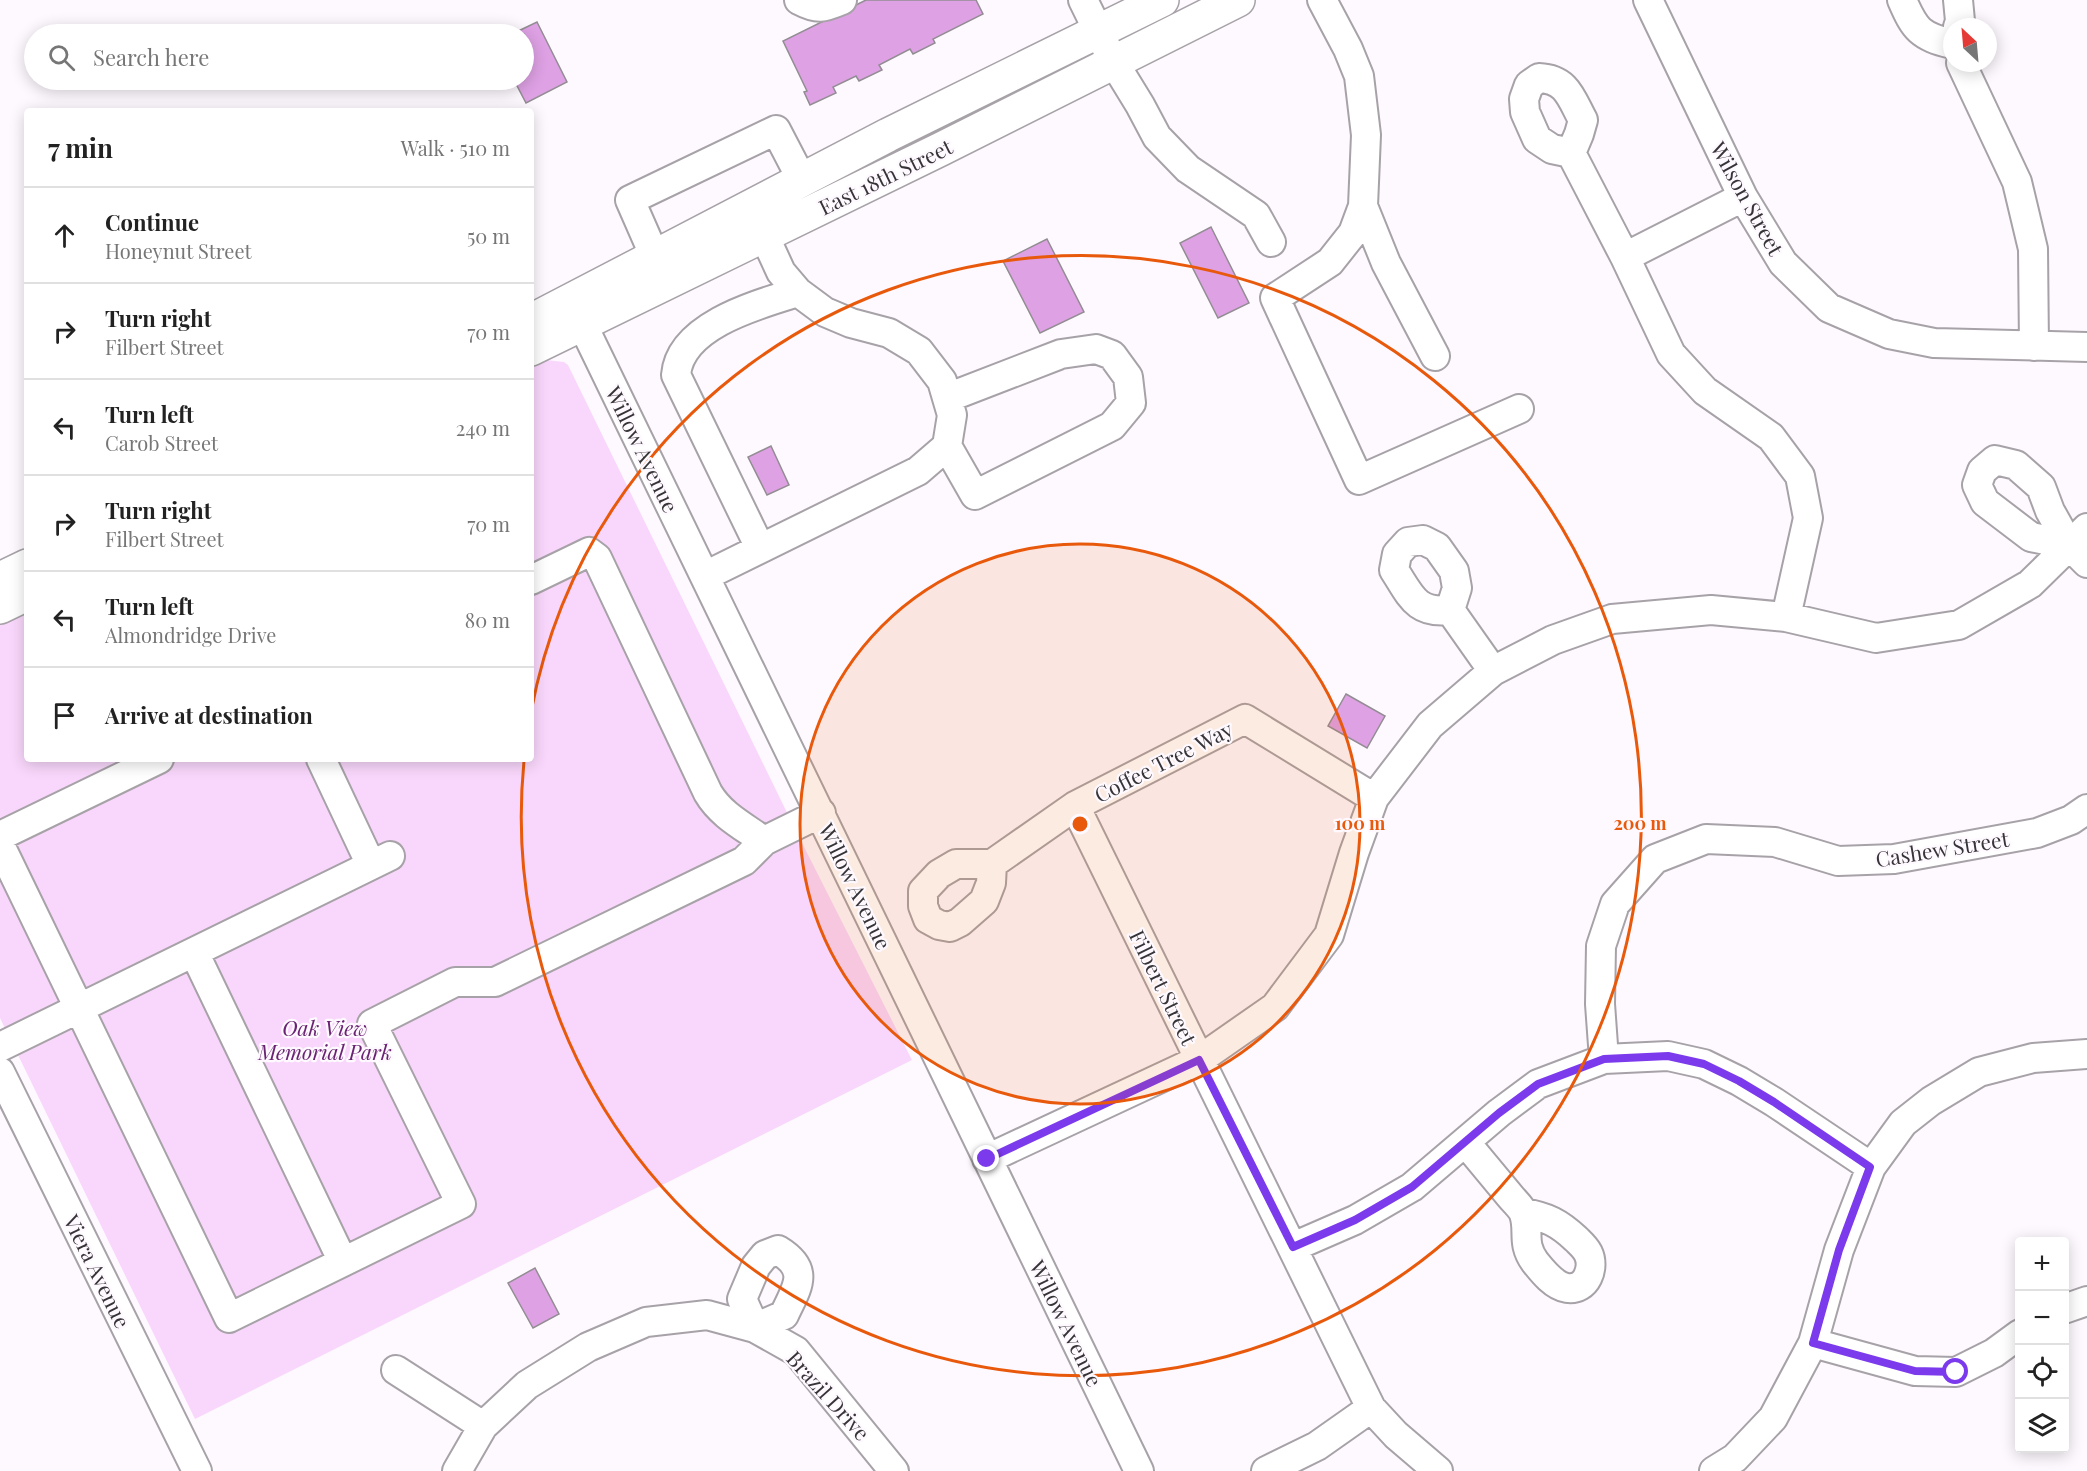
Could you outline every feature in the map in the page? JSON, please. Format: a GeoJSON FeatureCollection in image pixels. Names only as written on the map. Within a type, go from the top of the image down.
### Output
{"type":"FeatureCollection","features":[{"type":"Feature","properties":{"kind":"main road","name":"East 18th Street"},"geometry":{"type":"LineString","coordinates":[[534,347],[655,257],[802,180],[1162,0]]}},
{"type":"Feature","properties":{"kind":"main road","name":"East 18th Street"},"geometry":{"type":"LineString","coordinates":[[534,320],[577,313],[764,235],[1239,0]]}},
{"type":"Feature","properties":{"kind":"main road"},"geometry":{"type":"LineString","coordinates":[[0,579],[24,567]]}},
{"type":"Feature","properties":{"kind":"main road"},"geometry":{"type":"LineString","coordinates":[[0,607],[24,595]]}},
{"type":"Feature","properties":{"kind":"street"},"geometry":{"type":"LineString","coordinates":[[799,0],[812,7],[825,7],[842,0]]}},
{"type":"Feature","properties":{"kind":"street"},"geometry":{"type":"LineString","coordinates":[[1083,0],[1113,61],[1157,137],[1188,169],[1257,215],[1271,242]]}},
{"type":"Feature","properties":{"kind":"street"},"geometry":{"type":"LineString","coordinates":[[1322,0],[1348,49],[1359,76],[1366,135],[1363,206],[1353,233],[1330,262],[1275,298],[1359,480],[1519,410]]}},
{"type":"Feature","properties":{"kind":"street","name":"Wilson Street"},"geometry":{"type":"LineString","coordinates":[[1648,0],[1743,197],[1783,263],[1829,308],[1889,334],[1934,344],[2087,347]]}},
{"type":"Feature","properties":{"kind":"street"},"geometry":{"type":"LineString","coordinates":[[1902,0],[1914,24],[1922,33],[1931,39],[1943,42]]}},
{"type":"Feature","properties":{"kind":"street"},"geometry":{"type":"LineString","coordinates":[[1958,0],[1960,18]]}},
{"type":"Feature","properties":{"kind":"street"},"geometry":{"type":"LineString","coordinates":[[1965,72],[2017,182],[2033,249],[2034,346]]}},
{"type":"Feature","properties":{"kind":"street"},"geometry":{"type":"LineString","coordinates":[[655,257],[630,200],[776,130],[802,180]]}},
{"type":"Feature","properties":{"kind":"street"},"geometry":{"type":"LineString","coordinates":[[1571,153],[1625,257],[1671,354],[1705,391],[1771,437],[1800,476],[1808,518],[1786,617]]}},
{"type":"Feature","properties":{"kind":"street"},"geometry":{"type":"LineString","coordinates":[[1625,257],[1743,197]]}},
{"type":"Feature","properties":{"kind":"street"},"geometry":{"type":"LineString","coordinates":[[1363,206],[1386,263],[1435,356]]}},
{"type":"Feature","properties":{"kind":"street"},"geometry":{"type":"LineString","coordinates":[[764,235],[781,272],[798,292],[825,312],[851,323],[889,333],[919,351],[942,381],[952,416],[947,446],[975,495],[1112,426],[1131,403],[1128,377],[1112,355],[1096,349],[1061,354],[947,398]]}},
{"type":"Feature","properties":{"kind":"street"},"geometry":{"type":"LineString","coordinates":[[760,548],[675,375],[676,365],[682,352],[726,317],[750,306],[798,292]]}},
{"type":"Feature","properties":{"kind":"street","name":"Willow Avenue"},"geometry":{"type":"LineString","coordinates":[[577,313],[1139,1471]]}},
{"type":"Feature","properties":{"kind":"street"},"geometry":{"type":"LineString","coordinates":[[705,576],[918,471],[947,446]]}},
{"type":"Feature","properties":{"kind":"street"},"geometry":{"type":"LineString","coordinates":[[987,1159],[1199,1060],[1275,1007],[1329,935],[1354,853],[1374,798],[1430,725],[1493,671],[1553,640],[1612,619],[1711,610],[1786,617],[1876,638],[1959,625],[2030,584],[2081,545]]}},
{"type":"Feature","properties":{"kind":"street"},"geometry":{"type":"LineString","coordinates":[[534,579],[589,552],[597,558],[712,800],[726,815],[764,841]]}},
{"type":"Feature","properties":{"kind":"street"},"geometry":{"type":"LineString","coordinates":[[1450,610],[1493,671]]}},
{"type":"Feature","properties":{"kind":"street","name":"Coffee Tree Way"},"geometry":{"type":"LineString","coordinates":[[1075,806],[1245,719],[1374,798]]}},
{"type":"Feature","properties":{"kind":"street"},"geometry":{"type":"LineString","coordinates":[[0,836],[153,762]]}},
{"type":"Feature","properties":{"kind":"street"},"geometry":{"type":"LineString","coordinates":[[0,1047],[381,860],[323,762]]}},
{"type":"Feature","properties":{"kind":"street"},"geometry":{"type":"LineString","coordinates":[[992,864],[1075,806]]}},
{"type":"Feature","properties":{"kind":"street","name":"Filbert Street"},"geometry":{"type":"LineString","coordinates":[[1075,806],[1371,1408],[1396,1435],[1437,1471]]}},
{"type":"Feature","properties":{"kind":"street","name":"Cashew Street"},"geometry":{"type":"LineString","coordinates":[[1604,1059],[1600,1004],[1601,946],[1615,904],[1655,860],[1706,839],[1775,842],[1838,861],[1894,859],[2037,833],[2071,820],[2087,809]]}},
{"type":"Feature","properties":{"kind":"street"},"geometry":{"type":"LineString","coordinates":[[0,845],[229,1318],[461,1204],[372,1024],[455,982],[495,982],[744,861],[764,841],[821,813]]}},
{"type":"Feature","properties":{"kind":"street"},"geometry":{"type":"LineString","coordinates":[[194,952],[343,1262]]}},
{"type":"Feature","properties":{"kind":"street"},"geometry":{"type":"LineString","coordinates":[[1714,1471],[1735,1458],[1773,1418],[1813,1343],[1839,1250],[1870,1167],[1903,1123],[1931,1101],[1979,1072],[2033,1058],[2087,1054]]}},
{"type":"Feature","properties":{"kind":"street"},"geometry":{"type":"LineString","coordinates":[[1293,1247],[1355,1220],[1412,1187],[1499,1113],[1538,1084],[1604,1059],[1668,1056],[1704,1064],[1774,1102],[1870,1167]]}},
{"type":"Feature","properties":{"kind":"street","name":"Viera Avenue"},"geometry":{"type":"LineString","coordinates":[[0,1072],[197,1471]]}},
{"type":"Feature","properties":{"kind":"street"},"geometry":{"type":"LineString","coordinates":[[1466,1143],[1524,1213]]}},
{"type":"Feature","properties":{"kind":"street"},"geometry":{"type":"LineString","coordinates":[[2069,1307],[2087,1301]]}},
{"type":"Feature","properties":{"kind":"street","name":"Brazil Drive"},"geometry":{"type":"LineString","coordinates":[[457,1471],[483,1426],[535,1380],[588,1347],[646,1322],[707,1315],[755,1328],[796,1352],[894,1471]]}},
{"type":"Feature","properties":{"kind":"street"},"geometry":{"type":"LineString","coordinates":[[1813,1343],[1915,1371],[1956,1372],[1994,1353],[2015,1337]]}},
{"type":"Feature","properties":{"kind":"street"},"geometry":{"type":"LineString","coordinates":[[396,1370],[483,1426]]}},
{"type":"Feature","properties":{"kind":"street"},"geometry":{"type":"LineString","coordinates":[[1266,1471],[1317,1446],[1371,1408]]}},
{"type":"Feature","properties":{"kind":"green space","name":"Oak View Memorial Park"},"geometry":{"type":"Polygon","coordinates":[[[546,360],[564,362],[568,365],[799,837],[912,1060],[195,1419],[0,1018],[0,625],[24,613],[24,762],[534,762],[534,366],[546,360]]]}},
{"type":"Feature","properties":{"kind":"building"},"geometry":{"type":"Polygon","coordinates":[[[866,0],[976,0],[983,14],[933,39],[935,43],[913,54],[910,49],[879,65],[882,70],[859,81],[856,76],[833,87],[836,93],[810,105],[804,92],[807,91],[783,41],[866,0]]]}},
{"type":"Feature","properties":{"kind":"building"},"geometry":{"type":"Polygon","coordinates":[[[537,22],[567,82],[526,103],[519,90],[534,90],[533,24],[537,22]]]}},
{"type":"Feature","properties":{"kind":"building"},"geometry":{"type":"Polygon","coordinates":[[[1211,227],[1249,303],[1218,318],[1180,243],[1211,227]]]}},
{"type":"Feature","properties":{"kind":"building"},"geometry":{"type":"Polygon","coordinates":[[[1047,239],[1084,312],[1040,333],[1003,261],[1047,239]]]}},
{"type":"Feature","properties":{"kind":"building"},"geometry":{"type":"Polygon","coordinates":[[[771,446],[789,485],[767,495],[748,457],[771,446]]]}},
{"type":"Feature","properties":{"kind":"building"},"geometry":{"type":"Polygon","coordinates":[[[1346,694],[1385,716],[1367,748],[1328,726],[1346,694]]]}},
{"type":"Feature","properties":{"kind":"building"},"geometry":{"type":"Polygon","coordinates":[[[535,1268],[559,1314],[533,1328],[508,1283],[535,1268]]]}},
{"type":"Feature","properties":{"kind":"route"},"geometry":{"type":"LineString","coordinates":[[987,1159],[1199,1060],[1293,1247],[1355,1220],[1412,1187],[1499,1113],[1538,1084],[1604,1059],[1668,1056],[1704,1064],[1739,1081],[1870,1167],[1839,1250],[1813,1343],[1915,1371],[1956,1372]]}}]}
